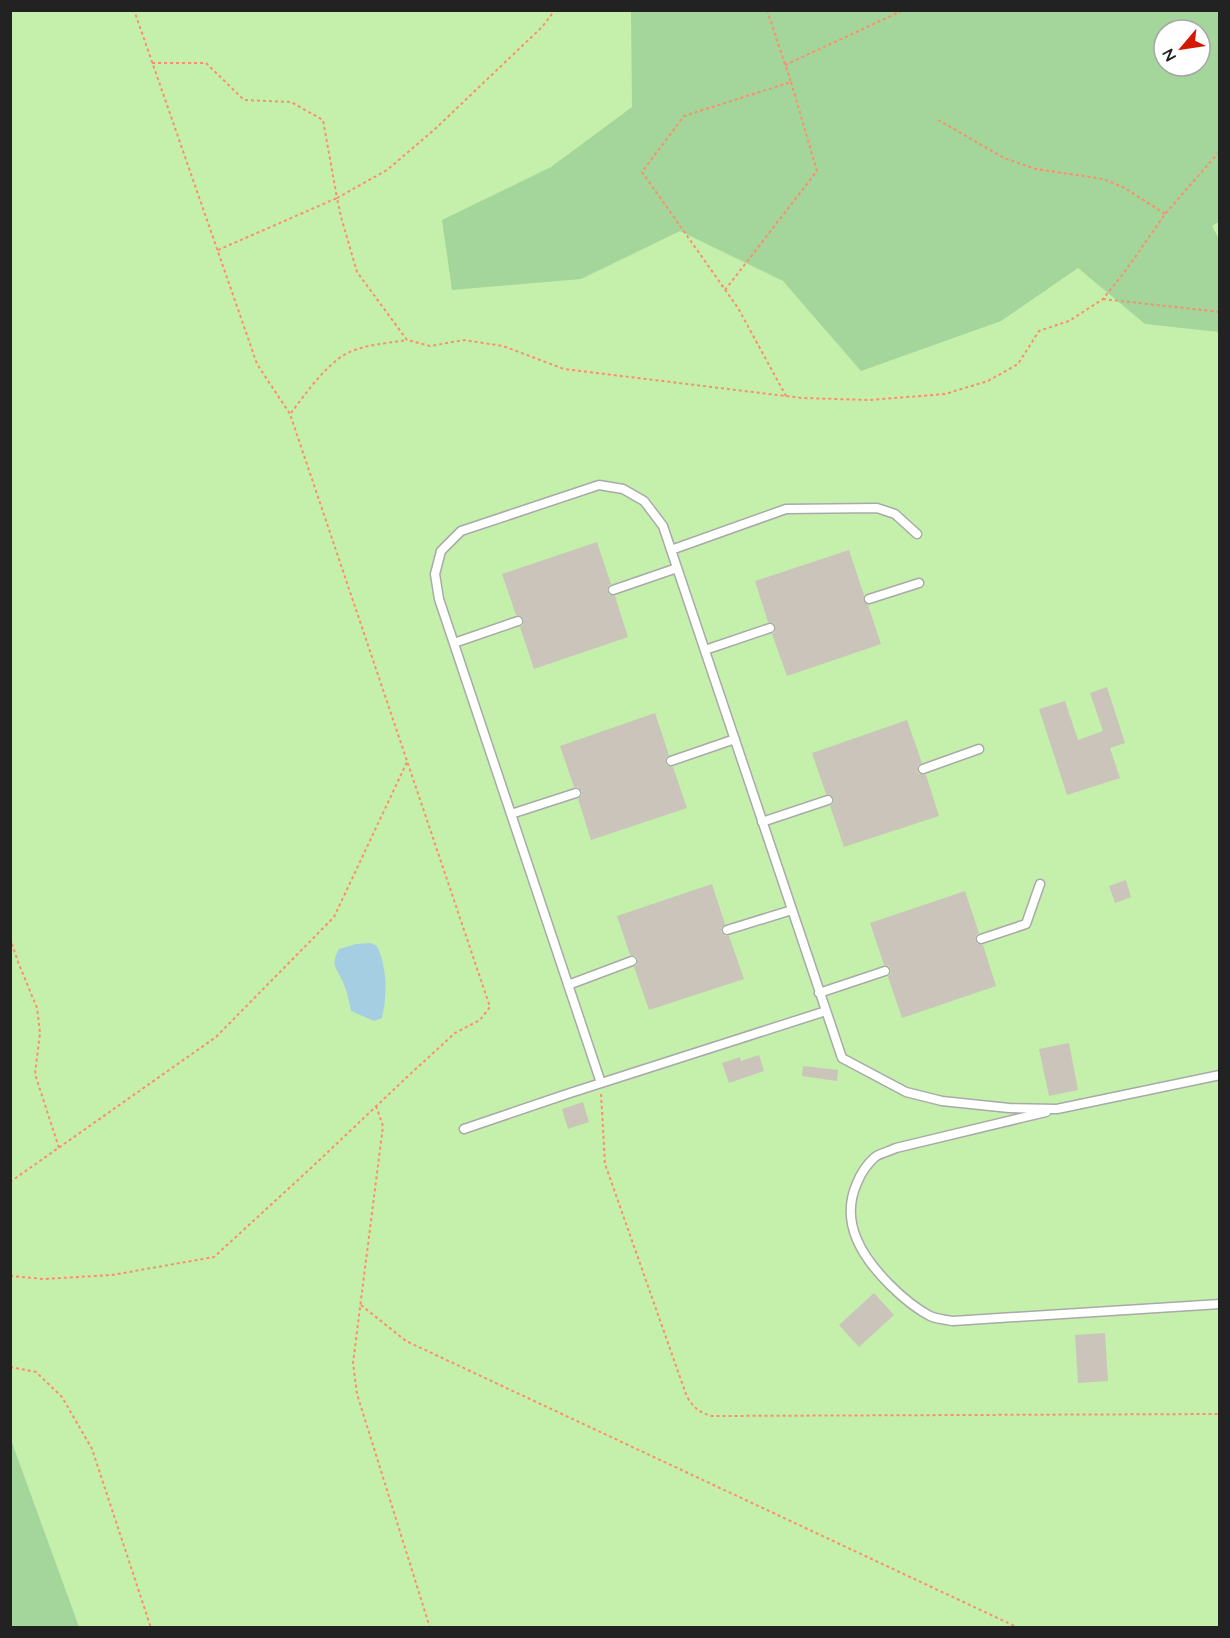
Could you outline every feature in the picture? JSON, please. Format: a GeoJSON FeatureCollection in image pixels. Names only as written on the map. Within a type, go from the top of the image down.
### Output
{"type":"FeatureCollection","features":[{"type":"Feature","properties":{"kind":"lane"},"geometry":{"type":"LineString","coordinates":[[601,1083],[439,599],[435,574],[441,551],[460,531],[599,485],[623,489],[644,501],[663,526],[842,1058],[906,1092],[942,1101],[1009,1108],[1057,1109]]}},
{"type":"Feature","properties":{"kind":"lane"},"geometry":{"type":"LineString","coordinates":[[671,550],[786,509],[877,508],[895,514],[917,534]]}},
{"type":"Feature","properties":{"kind":"lane"},"geometry":{"type":"LineString","coordinates":[[612,590],[677,568]]}},
{"type":"Feature","properties":{"kind":"lane"},"geometry":{"type":"LineString","coordinates":[[869,599],[919,583]]}},
{"type":"Feature","properties":{"kind":"lane"},"geometry":{"type":"LineString","coordinates":[[454,643],[518,621]]}},
{"type":"Feature","properties":{"kind":"lane"},"geometry":{"type":"LineString","coordinates":[[705,650],[770,628]]}},
{"type":"Feature","properties":{"kind":"lane"},"geometry":{"type":"LineString","coordinates":[[671,761],[735,739]]}},
{"type":"Feature","properties":{"kind":"lane"},"geometry":{"type":"LineString","coordinates":[[924,769],[979,749]]}},
{"type":"Feature","properties":{"kind":"lane"},"geometry":{"type":"LineString","coordinates":[[511,814],[576,793]]}},
{"type":"Feature","properties":{"kind":"lane"},"geometry":{"type":"LineString","coordinates":[[762,822],[828,800]]}},
{"type":"Feature","properties":{"kind":"lane"},"geometry":{"type":"LineString","coordinates":[[981,939],[1026,924],[1040,884]]}},
{"type":"Feature","properties":{"kind":"lane"},"geometry":{"type":"LineString","coordinates":[[727,930],[792,910]]}},
{"type":"Feature","properties":{"kind":"lane"},"geometry":{"type":"LineString","coordinates":[[568,985],[632,961]]}},
{"type":"Feature","properties":{"kind":"lane"},"geometry":{"type":"LineString","coordinates":[[819,993],[885,971]]}},
{"type":"Feature","properties":{"kind":"lane"},"geometry":{"type":"LineString","coordinates":[[464,1129],[826,1011]]}},
{"type":"Feature","properties":{"kind":"lane"},"geometry":{"type":"LineString","coordinates":[[1220,1075],[1057,1109],[896,1148],[877,1156],[862,1170],[850,1209],[853,1231],[863,1253],[879,1274],[906,1300],[932,1317],[953,1321],[1220,1304]]}},
{"type":"Feature","properties":{"kind":"path"},"geometry":{"type":"LineString","coordinates":[[10,1276],[44,1279],[112,1275],[214,1257],[455,1033],[480,1020],[490,1007],[290,414],[257,364],[134,10]]}},
{"type":"Feature","properties":{"kind":"path"},"geometry":{"type":"LineString","coordinates":[[218,250],[338,198],[387,170],[435,129],[542,27],[555,10]]}},
{"type":"Feature","properties":{"kind":"path"},"geometry":{"type":"LineString","coordinates":[[725,290],[817,171],[767,10]]}},
{"type":"Feature","properties":{"kind":"path"},"geometry":{"type":"LineString","coordinates":[[785,64],[904,10]]}},
{"type":"Feature","properties":{"kind":"path"},"geometry":{"type":"LineString","coordinates":[[152,63],[206,63],[244,99],[291,102],[323,120],[341,217],[357,273],[407,340]]}},
{"type":"Feature","properties":{"kind":"path"},"geometry":{"type":"LineString","coordinates":[[786,396],[738,308],[642,172],[684,116],[791,82]]}},
{"type":"Feature","properties":{"kind":"path"},"geometry":{"type":"LineString","coordinates":[[939,120],[1004,158],[1036,169],[1103,178],[1125,188],[1165,214]]}},
{"type":"Feature","properties":{"kind":"path"},"geometry":{"type":"LineString","coordinates":[[290,414],[324,371],[350,351],[407,340],[430,346],[464,340],[503,346],[564,369],[802,398],[870,400],[945,394],[988,381],[1018,364],[1039,331],[1070,321],[1103,299],[1165,214],[1220,151]]}},
{"type":"Feature","properties":{"kind":"path"},"geometry":{"type":"LineString","coordinates":[[1103,299],[1220,312]]}},
{"type":"Feature","properties":{"kind":"path"},"geometry":{"type":"LineString","coordinates":[[10,1182],[216,1037],[334,917],[408,760]]}},
{"type":"Feature","properties":{"kind":"path"},"geometry":{"type":"LineString","coordinates":[[10,939],[37,1008],[40,1033],[35,1074],[59,1148]]}},
{"type":"Feature","properties":{"kind":"path"},"geometry":{"type":"LineString","coordinates":[[601,1083],[605,1164],[687,1397],[693,1407],[702,1413],[712,1416],[1220,1414]]}},
{"type":"Feature","properties":{"kind":"path"},"geometry":{"type":"LineString","coordinates":[[376,1106],[383,1126],[353,1363],[357,1394],[430,1628]]}},
{"type":"Feature","properties":{"kind":"path"},"geometry":{"type":"LineString","coordinates":[[361,1305],[406,1341],[1019,1628]]}},
{"type":"Feature","properties":{"kind":"path"},"geometry":{"type":"LineString","coordinates":[[10,1366],[36,1372],[62,1397],[92,1449],[151,1628]]}},
{"type":"Feature","properties":{"kind":"green space"},"geometry":{"type":"Polygon","coordinates":[[[11,11],[839,11],[1219,100],[1219,1627],[11,1628],[11,11]]]}},
{"type":"Feature","properties":{"kind":"green space"},"geometry":{"type":"Polygon","coordinates":[[[631,11],[1219,11],[1220,221],[1212,226],[1219,239],[1219,332],[1145,324],[1078,268],[1001,321],[861,371],[783,281],[680,231],[581,279],[452,290],[442,220],[551,167],[632,107],[631,11]]]}},
{"type":"Feature","properties":{"kind":"green space"},"geometry":{"type":"Polygon","coordinates":[[[11,1440],[79,1627],[11,1627],[11,1440]]]}},
{"type":"Feature","properties":{"kind":"water"},"geometry":{"type":"Polygon","coordinates":[[[371,943],[377,946],[386,985],[382,1018],[374,1021],[351,1011],[346,989],[334,963],[339,949],[371,943]]]}},
{"type":"Feature","properties":{"kind":"building"},"geometry":{"type":"Polygon","coordinates":[[[597,542],[611,584],[607,591],[609,595],[615,596],[628,637],[534,669],[520,627],[524,620],[522,616],[516,615],[502,574],[597,542]]]}},
{"type":"Feature","properties":{"kind":"building"},"geometry":{"type":"Polygon","coordinates":[[[849,550],[864,595],[863,601],[868,605],[881,644],[787,676],[772,634],[776,627],[774,623],[768,622],[755,581],[849,550]]]}},
{"type":"Feature","properties":{"kind":"building"},"geometry":{"type":"Polygon","coordinates":[[[1107,687],[1125,743],[1110,748],[1120,778],[1067,795],[1039,709],[1065,701],[1078,740],[1103,731],[1090,693],[1107,687]]]}},
{"type":"Feature","properties":{"kind":"building"},"geometry":{"type":"Polygon","coordinates":[[[655,713],[669,755],[665,762],[667,766],[673,767],[687,808],[591,840],[578,799],[582,791],[574,787],[560,746],[655,713]]]}},
{"type":"Feature","properties":{"kind":"building"},"geometry":{"type":"Polygon","coordinates":[[[907,720],[922,763],[918,765],[917,771],[919,774],[926,775],[939,816],[844,847],[830,806],[834,799],[832,795],[826,794],[812,753],[907,720]]]}},
{"type":"Feature","properties":{"kind":"building"},"geometry":{"type":"Polygon","coordinates":[[[1126,880],[1131,897],[1115,903],[1109,886],[1126,880]]]}},
{"type":"Feature","properties":{"kind":"building"},"geometry":{"type":"Polygon","coordinates":[[[712,884],[725,924],[721,932],[729,936],[744,979],[649,1010],[634,967],[638,959],[630,955],[617,916],[712,884]]]}},
{"type":"Feature","properties":{"kind":"building"},"geometry":{"type":"Polygon","coordinates":[[[965,891],[979,933],[975,940],[977,944],[983,945],[996,986],[902,1018],[888,977],[891,970],[889,966],[884,965],[870,923],[965,891]]]}},
{"type":"Feature","properties":{"kind":"building"},"geometry":{"type":"Polygon","coordinates":[[[1069,1043],[1078,1090],[1049,1096],[1039,1049],[1069,1043]]]}},
{"type":"Feature","properties":{"kind":"building"},"geometry":{"type":"Polygon","coordinates":[[[759,1055],[764,1071],[729,1083],[722,1063],[740,1057],[741,1061],[759,1055]]]}},
{"type":"Feature","properties":{"kind":"building"},"geometry":{"type":"Polygon","coordinates":[[[803,1066],[838,1070],[837,1081],[802,1076],[803,1066]]]}},
{"type":"Feature","properties":{"kind":"building"},"geometry":{"type":"Polygon","coordinates":[[[583,1102],[589,1122],[568,1129],[562,1109],[583,1102]]]}},
{"type":"Feature","properties":{"kind":"building"},"geometry":{"type":"Polygon","coordinates":[[[874,1293],[894,1315],[859,1347],[839,1325],[874,1293]]]}},
{"type":"Feature","properties":{"kind":"building"},"geometry":{"type":"Polygon","coordinates":[[[1105,1333],[1108,1381],[1078,1383],[1075,1335],[1105,1333]]]}}]}
